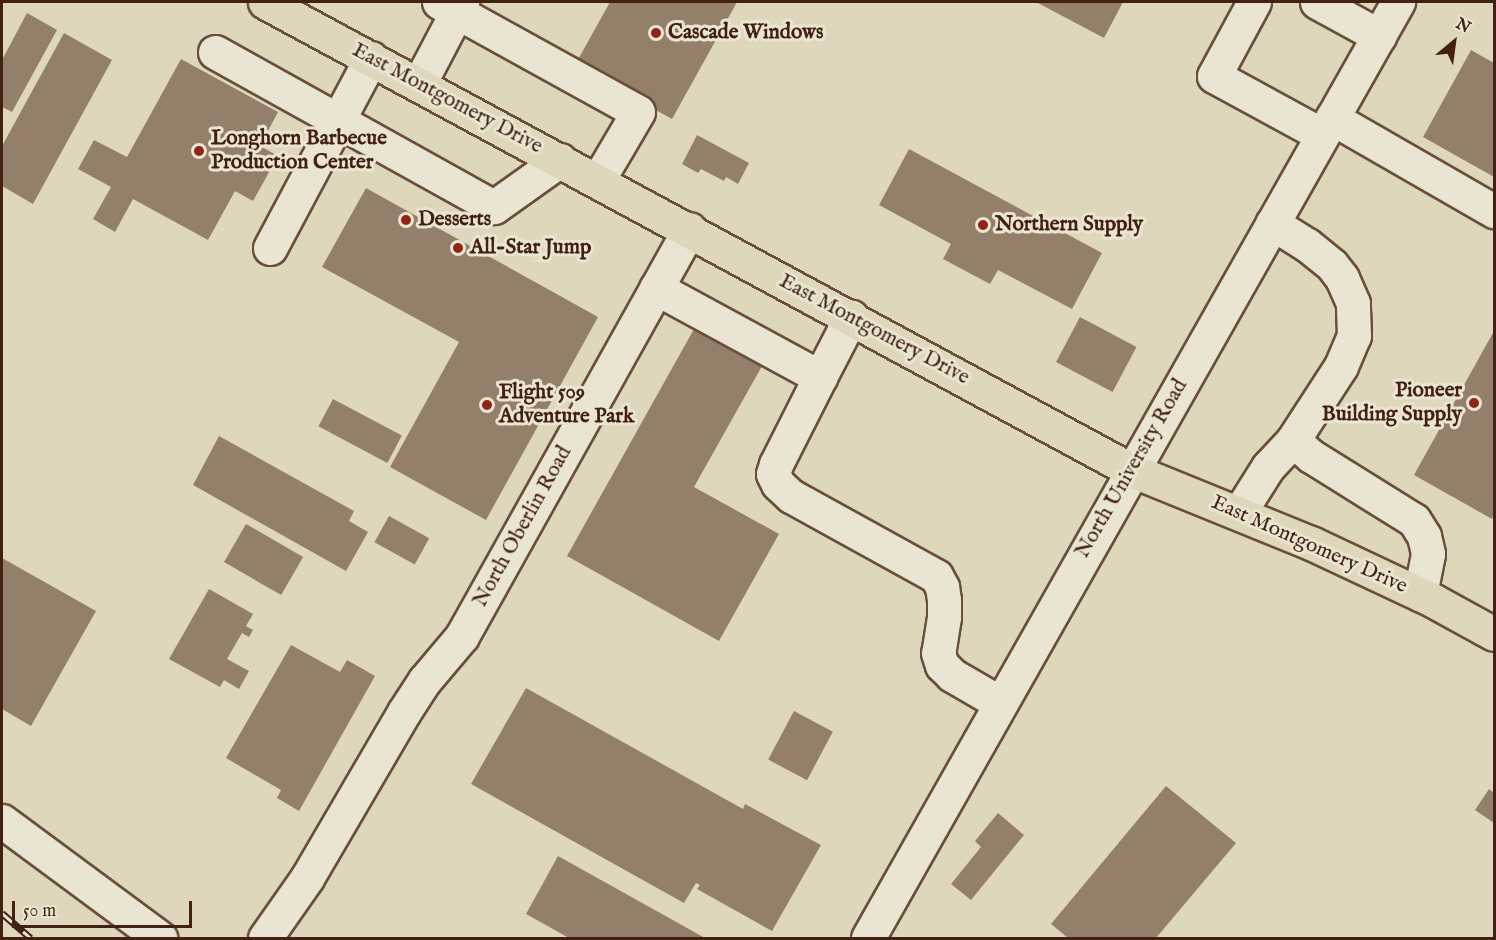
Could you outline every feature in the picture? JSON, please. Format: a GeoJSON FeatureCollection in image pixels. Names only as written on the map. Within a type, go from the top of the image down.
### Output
{"type":"FeatureCollection","features":[{"type":"Feature","properties":{"kind":"main road","name":"East Montgomery Drive"},"geometry":{"type":"LineString","coordinates":[[265,2],[689,229],[1131,470],[1311,543],[1420,594],[1494,634]]}},
{"type":"Feature","properties":{"kind":"street"},"geometry":{"type":"LineString","coordinates":[[1254,2],[1214,75],[1327,127],[1494,211]]}},
{"type":"Feature","properties":{"kind":"street"},"geometry":{"type":"LineString","coordinates":[[1317,2],[1379,36]]}},
{"type":"Feature","properties":{"kind":"street","name":"North University Road"},"geometry":{"type":"LineString","coordinates":[[868,939],[1131,470],[1398,2]]}},
{"type":"Feature","properties":{"kind":"street"},"geometry":{"type":"LineString","coordinates":[[419,84],[453,5],[638,112],[598,180]]}},
{"type":"Feature","properties":{"kind":"street"},"geometry":{"type":"LineString","coordinates":[[214,52],[494,207],[560,160]]}},
{"type":"Feature","properties":{"kind":"street"},"geometry":{"type":"LineString","coordinates":[[270,248],[371,58]]}},
{"type":"Feature","properties":{"kind":"street"},"geometry":{"type":"LineString","coordinates":[[1239,513],[1268,467],[1293,440],[1341,366],[1354,336],[1356,319],[1353,303],[1342,278],[1332,266],[1307,244],[1272,223]]}},
{"type":"Feature","properties":{"kind":"street","name":"North Oberlin Road"},"geometry":{"type":"LineString","coordinates":[[265,939],[307,878],[404,712],[425,680],[462,636],[689,229]]}},
{"type":"Feature","properties":{"kind":"street"},"geometry":{"type":"LineString","coordinates":[[656,288],[820,377]]}},
{"type":"Feature","properties":{"kind":"street"},"geometry":{"type":"LineString","coordinates":[[851,318],[773,474],[778,484],[791,496],[936,576],[942,587],[944,600],[944,617],[938,653],[942,664],[952,675],[1000,703]]}},
{"type":"Feature","properties":{"kind":"street"},"geometry":{"type":"LineString","coordinates":[[1293,440],[1311,456],[1414,520],[1424,536],[1428,554],[1420,594]]}},
{"type":"Feature","properties":{"kind":"street"},"geometry":{"type":"LineString","coordinates":[[2,820],[160,939]]}},
{"type":"Feature","properties":{"kind":"building","name":"Cascade Windows"},"geometry":{"type":"Polygon","coordinates":[[[610,2],[737,2],[672,119],[575,65],[610,2]]]}},
{"type":"Feature","properties":{"kind":"building"},"geometry":{"type":"Polygon","coordinates":[[[1036,2],[1123,2],[1104,38],[1036,2]]]}},
{"type":"Feature","properties":{"kind":"building"},"geometry":{"type":"Polygon","coordinates":[[[27,13],[57,30],[12,112],[2,107],[2,60],[27,13]]]}},
{"type":"Feature","properties":{"kind":"building"},"geometry":{"type":"Polygon","coordinates":[[[64,33],[112,60],[33,204],[2,186],[2,146],[64,33]]]}},
{"type":"Feature","properties":{"kind":"building"},"geometry":{"type":"Polygon","coordinates":[[[1471,50],[1494,63],[1494,177],[1423,137],[1471,50]]]}},
{"type":"Feature","properties":{"kind":"building","name":"Longhorn Barbecue Production Center"},"geometry":{"type":"Polygon","coordinates":[[[181,59],[278,112],[260,146],[278,156],[253,201],[235,191],[208,240],[133,199],[115,232],[93,219],[111,187],[78,169],[94,140],[127,157],[181,59]]]}},
{"type":"Feature","properties":{"kind":"building"},"geometry":{"type":"Polygon","coordinates":[[[697,135],[749,163],[738,184],[726,177],[724,181],[701,169],[698,173],[682,164],[697,135]]]}},
{"type":"Feature","properties":{"kind":"building","name":"Northern Supply"},"geometry":{"type":"Polygon","coordinates":[[[909,149],[1102,253],[1072,309],[998,270],[990,284],[943,259],[951,244],[879,205],[909,149]]]}},
{"type":"Feature","properties":{"kind":"building","name":"Flight 509 Adventure Park"},"geometry":{"type":"Polygon","coordinates":[[[366,188],[598,317],[486,520],[390,467],[459,342],[322,267],[366,188]]]}},
{"type":"Feature","properties":{"kind":"building"},"geometry":{"type":"Polygon","coordinates":[[[1080,317],[1137,347],[1113,392],[1056,362],[1080,317]]]}},
{"type":"Feature","properties":{"kind":"building"},"geometry":{"type":"Polygon","coordinates":[[[694,329],[762,366],[694,487],[779,534],[719,641],[567,556],[694,329]]]}},
{"type":"Feature","properties":{"kind":"building","name":"Pioneer Building Supply"},"geometry":{"type":"Polygon","coordinates":[[[1494,331],[1494,514],[1492,519],[1414,475],[1494,331]]]}},
{"type":"Feature","properties":{"kind":"building"},"geometry":{"type":"Polygon","coordinates":[[[333,399],[402,436],[387,463],[318,426],[333,399]]]}},
{"type":"Feature","properties":{"kind":"building"},"geometry":{"type":"Polygon","coordinates":[[[219,436],[354,511],[349,521],[368,532],[346,571],[193,485],[219,436]]]}},
{"type":"Feature","properties":{"kind":"building"},"geometry":{"type":"Polygon","coordinates":[[[389,516],[429,538],[415,565],[374,542],[389,516]]]}},
{"type":"Feature","properties":{"kind":"building"},"geometry":{"type":"Polygon","coordinates":[[[246,524],[303,557],[281,595],[224,562],[246,524]]]}},
{"type":"Feature","properties":{"kind":"building"},"geometry":{"type":"Polygon","coordinates":[[[2,558],[96,611],[31,726],[2,709],[2,558]]]}},
{"type":"Feature","properties":{"kind":"building"},"geometry":{"type":"Polygon","coordinates":[[[209,589],[253,614],[246,626],[253,630],[249,637],[242,633],[227,659],[249,671],[239,689],[224,680],[220,687],[169,659],[209,589]]]}},
{"type":"Feature","properties":{"kind":"building"},"geometry":{"type":"Polygon","coordinates":[[[291,645],[340,672],[347,660],[375,676],[299,811],[277,798],[281,790],[226,758],[291,645]]]}},
{"type":"Feature","properties":{"kind":"building"},"geometry":{"type":"Polygon","coordinates":[[[526,688],[743,809],[745,804],[821,845],[772,931],[697,889],[700,885],[696,883],[684,903],[471,784],[526,688]]]}},
{"type":"Feature","properties":{"kind":"building"},"geometry":{"type":"Polygon","coordinates":[[[794,711],[833,732],[807,780],[768,760],[794,711]]]}},
{"type":"Feature","properties":{"kind":"building"},"geometry":{"type":"Polygon","coordinates":[[[1166,786],[1236,843],[1156,938],[1068,938],[1051,924],[1166,786]]]}},
{"type":"Feature","properties":{"kind":"building"},"geometry":{"type":"Polygon","coordinates":[[[1489,789],[1494,793],[1494,823],[1475,810],[1489,789]]]}},
{"type":"Feature","properties":{"kind":"building"},"geometry":{"type":"Polygon","coordinates":[[[998,813],[1024,835],[971,900],[951,884],[981,847],[975,841],[998,813]]]}},
{"type":"Feature","properties":{"kind":"building"},"geometry":{"type":"Polygon","coordinates":[[[558,856],[705,938],[569,938],[526,914],[558,856]]]}},
{"type":"Feature","properties":{"kind":"railway"},"geometry":{"type":"LineString","coordinates":[[2,913],[31,938]]}},
{"type":"Feature","properties":{"kind":"place","name":"Cascade Windows"},"geometry":{"type":"Point","coordinates":[656,33]}},
{"type":"Feature","properties":{"kind":"place","name":"Longhorn Barbecue Production Center"},"geometry":{"type":"Point","coordinates":[199,151]}},
{"type":"Feature","properties":{"kind":"place","name":"Desserts"},"geometry":{"type":"Point","coordinates":[406,220]}},
{"type":"Feature","properties":{"kind":"place","name":"Northern Supply"},"geometry":{"type":"Point","coordinates":[983,225]}},
{"type":"Feature","properties":{"kind":"place","name":"All-Star Jump"},"geometry":{"type":"Point","coordinates":[458,248]}},
{"type":"Feature","properties":{"kind":"place","name":"Pioneer Building Supply"},"geometry":{"type":"Point","coordinates":[1474,403]}},
{"type":"Feature","properties":{"kind":"place","name":"Flight 509 Adventure Park"},"geometry":{"type":"Point","coordinates":[487,405]}}]}
